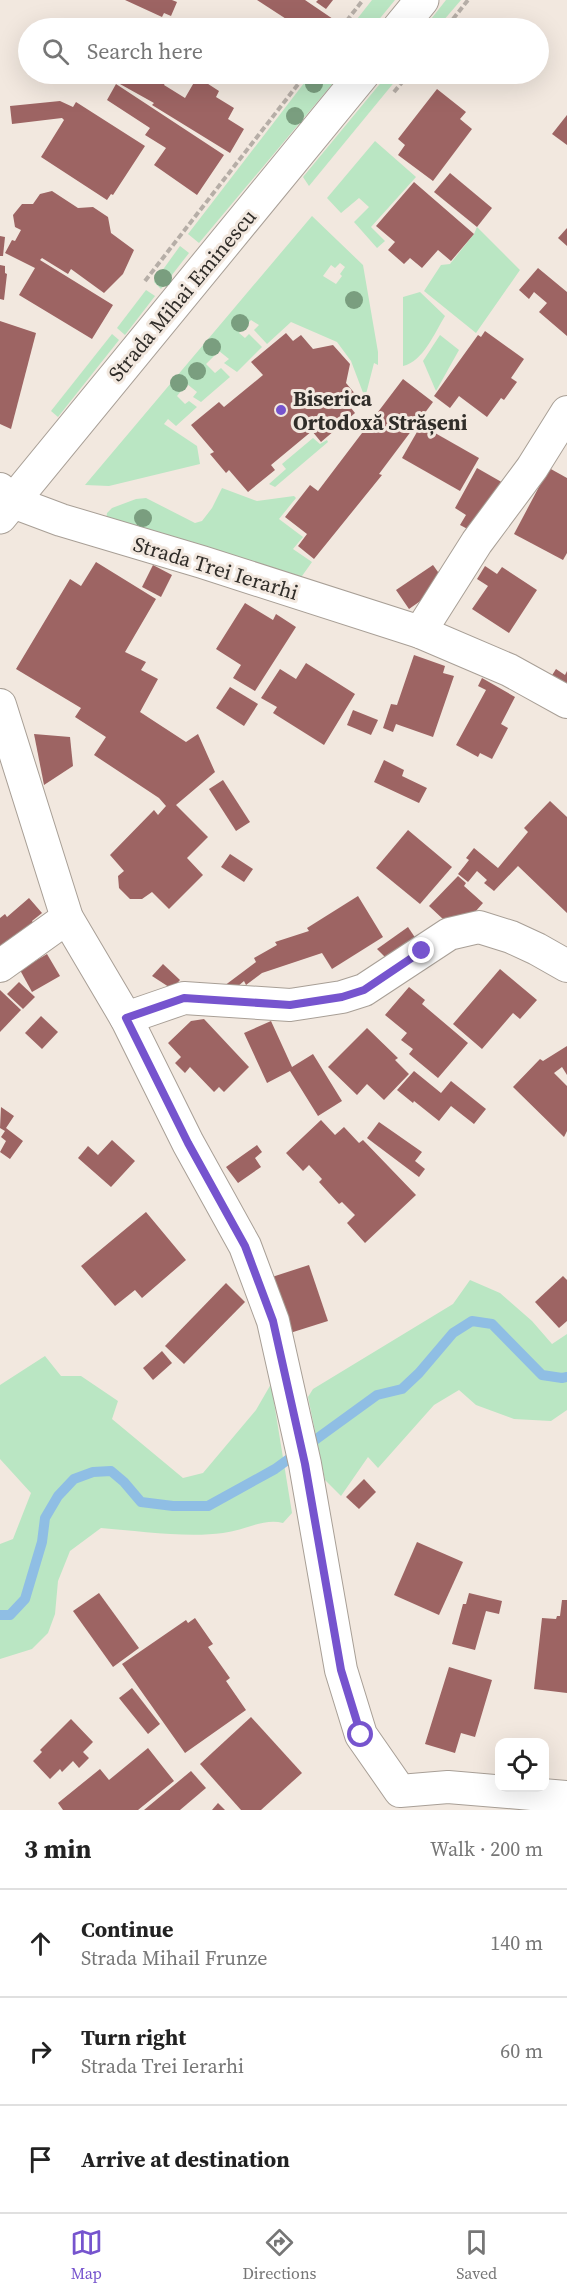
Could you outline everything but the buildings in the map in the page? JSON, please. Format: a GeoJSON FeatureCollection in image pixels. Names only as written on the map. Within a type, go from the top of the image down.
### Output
{"type":"FeatureCollection","features":[{"type":"Feature","properties":{"kind":"main road"},"geometry":{"type":"LineString","coordinates":[[407,18],[422,0]]}},
{"type":"Feature","properties":{"kind":"main road","name":"Strada Mihai Eminescu"},"geometry":{"type":"LineString","coordinates":[[4,503],[355,84]]}},
{"type":"Feature","properties":{"kind":"street"},"geometry":{"type":"LineString","coordinates":[[420,633],[477,542],[532,468],[567,412]]}},
{"type":"Feature","properties":{"kind":"street","name":"Strada Trei Ierarhi"},"geometry":{"type":"LineString","coordinates":[[4,503],[202,562],[420,633],[509,670],[567,702]]}},
{"type":"Feature","properties":{"kind":"street"},"geometry":{"type":"LineString","coordinates":[[0,705],[67,918],[126,1018],[188,1143],[245,1246],[273,1321],[305,1464],[341,1670],[361,1735],[392,1801],[448,1787],[567,1797]]}},
{"type":"Feature","properties":{"kind":"street"},"geometry":{"type":"LineString","coordinates":[[0,966],[67,918]]}},
{"type":"Feature","properties":{"kind":"street"},"geometry":{"type":"LineString","coordinates":[[126,1018],[184,998],[290,1005],[342,997],[364,990],[449,934],[479,927],[511,937],[567,966]]}},
{"type":"Feature","properties":{"kind":"path"},"geometry":{"type":"LineString","coordinates":[[349,18],[363,0]]}},
{"type":"Feature","properties":{"kind":"path"},"geometry":{"type":"LineString","coordinates":[[453,18],[468,0]]}},
{"type":"Feature","properties":{"kind":"path"},"geometry":{"type":"LineString","coordinates":[[138,290],[298,84]]}},
{"type":"Feature","properties":{"kind":"green space"},"geometry":{"type":"Polygon","coordinates":[[[372,0],[395,0],[380,18],[358,18],[372,0]]]}},
{"type":"Feature","properties":{"kind":"green space"},"geometry":{"type":"Polygon","coordinates":[[[446,0],[461,0],[446,18],[432,18],[446,0]]]}},
{"type":"Feature","properties":{"kind":"green space"},"geometry":{"type":"Polygon","coordinates":[[[303,84],[332,84],[199,243],[188,234],[303,84]]]}},
{"type":"Feature","properties":{"kind":"green space"},"geometry":{"type":"Polygon","coordinates":[[[380,84],[393,84],[309,186],[303,177],[380,84]]]}},
{"type":"Feature","properties":{"kind":"green space"},"geometry":{"type":"Polygon","coordinates":[[[375,141],[416,177],[371,227],[385,241],[377,248],[354,222],[369,207],[359,198],[341,213],[327,198],[375,141]]]}},
{"type":"Feature","properties":{"kind":"green space"},"geometry":{"type":"Polygon","coordinates":[[[312,216],[363,265],[378,352],[378,365],[374,363],[365,398],[351,361],[337,342],[291,322],[267,344],[254,330],[259,325],[251,320],[239,333],[245,338],[249,334],[262,347],[237,372],[224,363],[229,359],[219,351],[206,364],[215,373],[221,368],[230,377],[201,402],[193,397],[197,392],[187,384],[177,396],[185,404],[189,401],[197,407],[176,426],[168,419],[164,424],[197,446],[200,464],[109,486],[85,485],[312,216]],[[340,263],[335,268],[331,265],[323,276],[336,284],[345,267],[340,263]]]}},
{"type":"Feature","properties":{"kind":"green space"},"geometry":{"type":"Polygon","coordinates":[[[477,227],[520,270],[476,333],[424,291],[441,265],[450,264],[477,227]]]}},
{"type":"Feature","properties":{"kind":"green space"},"geometry":{"type":"Polygon","coordinates":[[[180,246],[189,253],[161,289],[154,282],[180,246]]]}},
{"type":"Feature","properties":{"kind":"green space"},"geometry":{"type":"Polygon","coordinates":[[[146,290],[155,296],[125,335],[117,328],[146,290]]]}},
{"type":"Feature","properties":{"kind":"green space"},"geometry":{"type":"Polygon","coordinates":[[[420,292],[445,316],[433,338],[417,359],[403,366],[403,297],[420,292]]]}},
{"type":"Feature","properties":{"kind":"green space"},"geometry":{"type":"Polygon","coordinates":[[[112,334],[119,340],[58,417],[51,411],[112,334]]]}},
{"type":"Feature","properties":{"kind":"green space"},"geometry":{"type":"Polygon","coordinates":[[[440,335],[459,350],[436,391],[423,361],[440,335]]]}},
{"type":"Feature","properties":{"kind":"green space"},"geometry":{"type":"Polygon","coordinates":[[[313,438],[320,444],[327,440],[328,442],[275,487],[269,484],[286,469],[282,464],[313,438]]]}},
{"type":"Feature","properties":{"kind":"green space"},"geometry":{"type":"Polygon","coordinates":[[[222,488],[257,501],[294,496],[296,498],[279,519],[303,537],[293,549],[312,562],[297,583],[106,521],[107,513],[112,508],[136,499],[146,498],[195,523],[202,521],[212,508],[222,488]]]}},
{"type":"Feature","properties":{"kind":"green space"},"geometry":{"type":"Polygon","coordinates":[[[470,1280],[500,1293],[532,1321],[552,1344],[567,1334],[567,1410],[551,1421],[514,1419],[476,1405],[459,1390],[434,1405],[378,1468],[368,1457],[341,1496],[325,1480],[308,1397],[313,1389],[453,1304],[470,1280]]]}},
{"type":"Feature","properties":{"kind":"green space"},"geometry":{"type":"Polygon","coordinates":[[[45,1356],[61,1376],[81,1376],[118,1401],[112,1419],[183,1478],[203,1473],[256,1410],[271,1384],[292,1513],[283,1523],[260,1523],[230,1532],[209,1534],[162,1534],[101,1528],[70,1551],[58,1581],[55,1614],[48,1633],[32,1649],[0,1659],[0,1544],[13,1539],[31,1493],[0,1459],[0,1385],[45,1356]]]}},
{"type":"Feature","properties":{"kind":"waterway"},"geometry":{"type":"LineString","coordinates":[[0,1615],[10,1615],[25,1599],[42,1542],[45,1518],[58,1496],[74,1479],[93,1472],[111,1471],[141,1502],[173,1506],[208,1506],[275,1469],[377,1395],[402,1389],[453,1333],[472,1321],[492,1324],[542,1375],[567,1377]]}},
{"type":"Feature","properties":{"kind":"place","name":"Biserica Ortodoxă Strășeni"},"geometry":{"type":"Point","coordinates":[281,410]}},
{"type":"Feature","properties":{"kind":"route"},"geometry":{"type":"LineString","coordinates":[[361,1735],[341,1670],[305,1464],[273,1321],[245,1246],[188,1143],[126,1018],[184,998],[290,1005],[342,997],[364,990],[422,951]]}}]}
